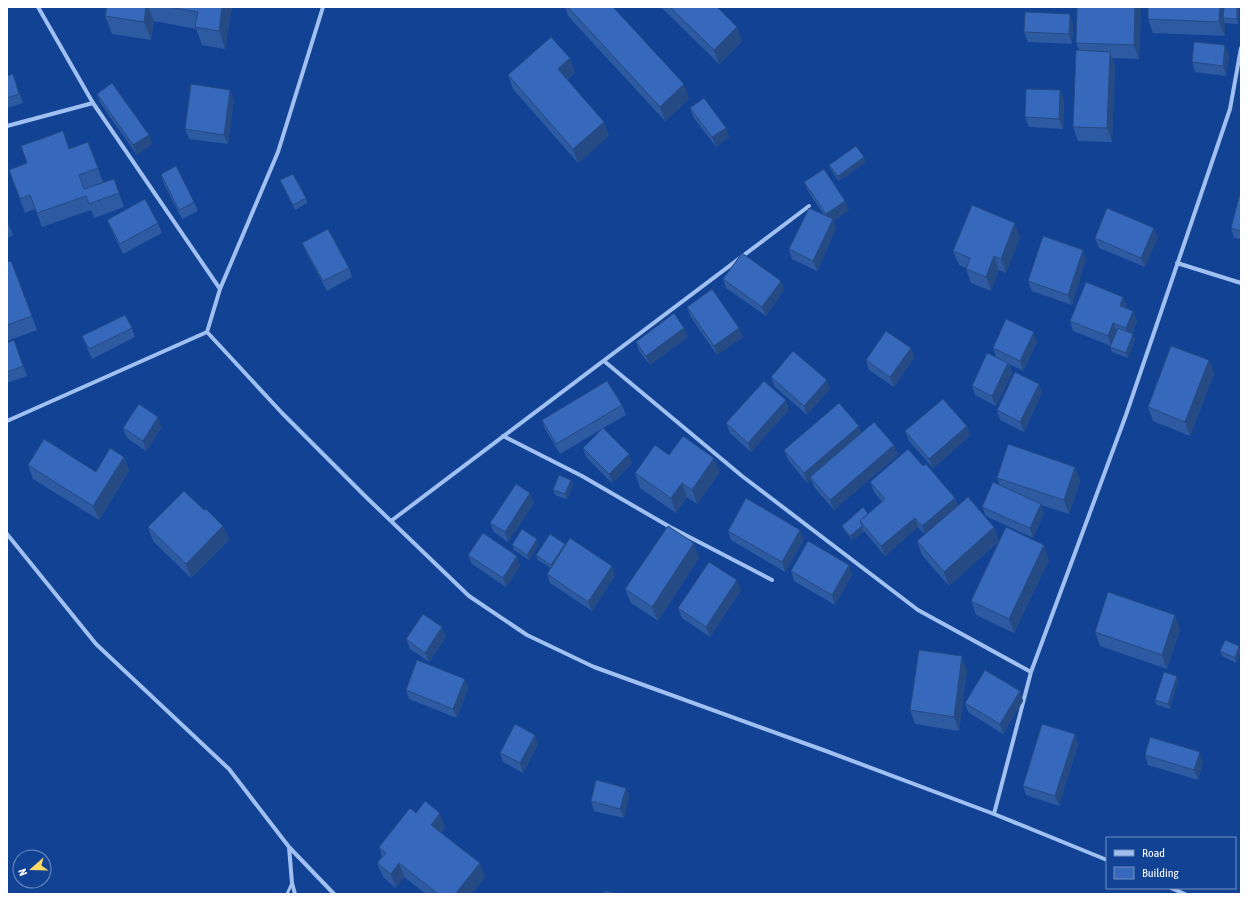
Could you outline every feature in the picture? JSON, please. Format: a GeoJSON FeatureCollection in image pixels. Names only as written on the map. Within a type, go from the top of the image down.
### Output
{"type":"FeatureCollection","features":[{"type":"Feature","properties":{"kind":"street"},"geometry":{"type":"LineString","coordinates":[[38,7],[93,103],[220,289]]}},
{"type":"Feature","properties":{"kind":"street"},"geometry":{"type":"LineString","coordinates":[[7,421],[207,332],[220,289],[278,152],[323,7]]}},
{"type":"Feature","properties":{"kind":"street"},"geometry":{"type":"LineString","coordinates":[[994,814],[1031,672],[1126,415],[1230,109],[1241,48]]}},
{"type":"Feature","properties":{"kind":"street"},"geometry":{"type":"LineString","coordinates":[[7,126],[93,103]]}},
{"type":"Feature","properties":{"kind":"street"},"geometry":{"type":"LineString","coordinates":[[391,521],[809,206]]}},
{"type":"Feature","properties":{"kind":"street"},"geometry":{"type":"LineString","coordinates":[[1178,263],[1241,283]]}},
{"type":"Feature","properties":{"kind":"street"},"geometry":{"type":"LineString","coordinates":[[207,332],[282,413],[469,596],[527,635],[594,667],[994,814],[1106,860]]}},
{"type":"Feature","properties":{"kind":"street"},"geometry":{"type":"LineString","coordinates":[[604,361],[742,476],[918,610],[1031,672]]}},
{"type":"Feature","properties":{"kind":"street"},"geometry":{"type":"LineString","coordinates":[[503,436],[582,476],[670,527],[772,580]]}},
{"type":"Feature","properties":{"kind":"street"},"geometry":{"type":"LineString","coordinates":[[7,534],[96,644],[229,769],[289,847],[334,894]]}},
{"type":"Feature","properties":{"kind":"street"},"geometry":{"type":"LineString","coordinates":[[289,847],[292,883],[295,894]]}},
{"type":"Feature","properties":{"kind":"street"},"geometry":{"type":"LineString","coordinates":[[1174,889],[1186,894]]}},
{"type":"Feature","properties":{"kind":"lane"},"geometry":{"type":"LineString","coordinates":[[287,894],[292,883]]}},
{"type":"Feature","properties":{"kind":"building"},"geometry":{"type":"Polygon","coordinates":[[[107,7],[146,7],[144,22],[105,16],[107,7]]]}},
{"type":"Feature","properties":{"kind":"building"},"geometry":{"type":"Polygon","coordinates":[[[169,7],[222,7],[219,31],[195,27],[198,12],[169,7]]]}},
{"type":"Feature","properties":{"kind":"building"},"geometry":{"type":"Polygon","coordinates":[[[568,7],[613,7],[684,84],[660,107],[568,7]]]}},
{"type":"Feature","properties":{"kind":"building"},"geometry":{"type":"Polygon","coordinates":[[[670,7],[717,7],[737,27],[714,50],[670,7]]]}},
{"type":"Feature","properties":{"kind":"building"},"geometry":{"type":"Polygon","coordinates":[[[1077,7],[1135,7],[1134,45],[1076,43],[1077,7]]]}},
{"type":"Feature","properties":{"kind":"building"},"geometry":{"type":"Polygon","coordinates":[[[1148,7],[1220,7],[1219,22],[1148,19],[1148,7]]]}},
{"type":"Feature","properties":{"kind":"building"},"geometry":{"type":"Polygon","coordinates":[[[1224,7],[1237,7],[1237,19],[1223,18],[1224,7]]]}},
{"type":"Feature","properties":{"kind":"building"},"geometry":{"type":"Polygon","coordinates":[[[1025,12],[1070,14],[1069,34],[1024,32],[1025,12]]]}},
{"type":"Feature","properties":{"kind":"building"},"geometry":{"type":"Polygon","coordinates":[[[551,37],[570,58],[558,69],[604,122],[573,149],[508,75],[551,37]]]}},
{"type":"Feature","properties":{"kind":"building"},"geometry":{"type":"Polygon","coordinates":[[[1194,42],[1225,45],[1223,66],[1192,62],[1194,42]]]}},
{"type":"Feature","properties":{"kind":"building"},"geometry":{"type":"Polygon","coordinates":[[[1076,50],[1110,52],[1107,128],[1073,127],[1076,50]]]}},
{"type":"Feature","properties":{"kind":"building"},"geometry":{"type":"Polygon","coordinates":[[[13,74],[19,94],[7,98],[7,76],[13,74]]]}},
{"type":"Feature","properties":{"kind":"building"},"geometry":{"type":"Polygon","coordinates":[[[112,83],[149,135],[133,145],[97,94],[112,83]]]}},
{"type":"Feature","properties":{"kind":"building"},"geometry":{"type":"Polygon","coordinates":[[[191,84],[230,90],[224,135],[185,129],[191,84]]]}},
{"type":"Feature","properties":{"kind":"building"},"geometry":{"type":"Polygon","coordinates":[[[1026,89],[1060,90],[1059,119],[1025,117],[1026,89]]]}},
{"type":"Feature","properties":{"kind":"building"},"geometry":{"type":"Polygon","coordinates":[[[704,98],[726,128],[712,137],[690,108],[704,98]]]}},
{"type":"Feature","properties":{"kind":"building"},"geometry":{"type":"Polygon","coordinates":[[[63,131],[69,149],[88,142],[98,168],[79,175],[84,189],[114,179],[119,193],[89,204],[86,196],[37,213],[30,195],[20,199],[9,170],[27,163],[21,146],[63,131]]]}},
{"type":"Feature","properties":{"kind":"building"},"geometry":{"type":"Polygon","coordinates":[[[856,146],[864,157],[838,176],[829,165],[856,146]]]}},
{"type":"Feature","properties":{"kind":"building"},"geometry":{"type":"Polygon","coordinates":[[[176,166],[194,202],[179,210],[161,174],[176,166]]]}},
{"type":"Feature","properties":{"kind":"building"},"geometry":{"type":"Polygon","coordinates":[[[824,169],[845,201],[826,214],[804,182],[824,169]]]}},
{"type":"Feature","properties":{"kind":"building"},"geometry":{"type":"Polygon","coordinates":[[[293,174],[306,198],[293,205],[280,180],[293,174]]]}},
{"type":"Feature","properties":{"kind":"building"},"geometry":{"type":"Polygon","coordinates":[[[1241,194],[1241,231],[1231,228],[1241,194]]]}},
{"type":"Feature","properties":{"kind":"building"},"geometry":{"type":"Polygon","coordinates":[[[145,199],[158,223],[120,244],[107,220],[145,199]]]}},
{"type":"Feature","properties":{"kind":"building"},"geometry":{"type":"Polygon","coordinates":[[[972,205],[1015,223],[1001,259],[994,256],[986,277],[966,269],[970,258],[953,251],[972,205]]]}},
{"type":"Feature","properties":{"kind":"building"},"geometry":{"type":"Polygon","coordinates":[[[809,208],[833,219],[813,261],[789,249],[809,208]]]}},
{"type":"Feature","properties":{"kind":"building"},"geometry":{"type":"Polygon","coordinates":[[[1107,208],[1154,228],[1141,258],[1095,238],[1107,208]]]}},
{"type":"Feature","properties":{"kind":"building"},"geometry":{"type":"Polygon","coordinates":[[[328,229],[349,268],[323,281],[302,243],[328,229]]]}},
{"type":"Feature","properties":{"kind":"building"},"geometry":{"type":"Polygon","coordinates":[[[1043,236],[1083,250],[1068,295],[1028,281],[1043,236]]]}},
{"type":"Feature","properties":{"kind":"building"},"geometry":{"type":"Polygon","coordinates":[[[742,253],[781,281],[762,307],[723,279],[742,253]]]}},
{"type":"Feature","properties":{"kind":"building"},"geometry":{"type":"Polygon","coordinates":[[[11,261],[32,316],[7,325],[7,262],[11,261]]]}},
{"type":"Feature","properties":{"kind":"building"},"geometry":{"type":"Polygon","coordinates":[[[1086,282],[1123,297],[1120,306],[1133,311],[1126,328],[1113,323],[1108,336],[1070,321],[1086,282]]]}},
{"type":"Feature","properties":{"kind":"building"},"geometry":{"type":"Polygon","coordinates":[[[712,289],[739,328],[714,346],[687,307],[712,289]]]}},
{"type":"Feature","properties":{"kind":"building"},"geometry":{"type":"Polygon","coordinates":[[[674,313],[684,328],[646,356],[636,342],[674,313]]]}},
{"type":"Feature","properties":{"kind":"building"},"geometry":{"type":"Polygon","coordinates":[[[125,315],[132,328],[89,349],[82,336],[125,315]]]}},
{"type":"Feature","properties":{"kind":"building"},"geometry":{"type":"Polygon","coordinates":[[[1006,319],[1034,332],[1020,361],[993,348],[1006,319]]]}},
{"type":"Feature","properties":{"kind":"building"},"geometry":{"type":"Polygon","coordinates":[[[1118,328],[1133,334],[1126,353],[1110,347],[1118,328]]]}},
{"type":"Feature","properties":{"kind":"building"},"geometry":{"type":"Polygon","coordinates":[[[886,331],[911,348],[890,377],[866,360],[886,331]]]}},
{"type":"Feature","properties":{"kind":"building"},"geometry":{"type":"Polygon","coordinates":[[[14,340],[23,366],[7,372],[7,343],[14,340]]]}},
{"type":"Feature","properties":{"kind":"building"},"geometry":{"type":"Polygon","coordinates":[[[1171,346],[1209,360],[1185,422],[1148,407],[1171,346]]]}},
{"type":"Feature","properties":{"kind":"building"},"geometry":{"type":"Polygon","coordinates":[[[793,351],[827,380],[804,406],[771,377],[793,351]]]}},
{"type":"Feature","properties":{"kind":"building"},"geometry":{"type":"Polygon","coordinates":[[[987,353],[1008,363],[992,396],[972,386],[987,353]]]}},
{"type":"Feature","properties":{"kind":"building"},"geometry":{"type":"Polygon","coordinates":[[[1015,372],[1039,384],[1020,422],[997,410],[1015,372]]]}},
{"type":"Feature","properties":{"kind":"building"},"geometry":{"type":"Polygon","coordinates":[[[607,381],[622,405],[556,444],[542,420],[607,381]]]}},
{"type":"Feature","properties":{"kind":"building"},"geometry":{"type":"Polygon","coordinates":[[[764,381],[786,400],[748,443],[726,423],[764,381]]]}},
{"type":"Feature","properties":{"kind":"building"},"geometry":{"type":"Polygon","coordinates":[[[943,399],[967,426],[929,459],[905,431],[943,399]]]}},
{"type":"Feature","properties":{"kind":"building"},"geometry":{"type":"Polygon","coordinates":[[[839,403],[859,426],[804,473],[784,450],[839,403]]]}},
{"type":"Feature","properties":{"kind":"building"},"geometry":{"type":"Polygon","coordinates":[[[139,404],[158,417],[143,441],[123,428],[139,404]]]}},
{"type":"Feature","properties":{"kind":"building"},"geometry":{"type":"Polygon","coordinates":[[[874,422],[894,445],[830,500],[810,477],[874,422]]]}},
{"type":"Feature","properties":{"kind":"building"},"geometry":{"type":"Polygon","coordinates":[[[603,428],[629,454],[609,474],[583,448],[603,428]]]}},
{"type":"Feature","properties":{"kind":"building"},"geometry":{"type":"Polygon","coordinates":[[[683,436],[714,458],[692,490],[682,483],[671,498],[635,473],[655,445],[669,455],[683,436]]]}},
{"type":"Feature","properties":{"kind":"building"},"geometry":{"type":"Polygon","coordinates":[[[44,439],[96,472],[110,448],[124,457],[93,506],[28,465],[44,439]]]}},
{"type":"Feature","properties":{"kind":"building"},"geometry":{"type":"Polygon","coordinates":[[[1008,444],[1075,467],[1064,500],[997,478],[1008,444]]]}},
{"type":"Feature","properties":{"kind":"building"},"geometry":{"type":"Polygon","coordinates":[[[908,449],[923,466],[926,464],[955,498],[922,526],[915,518],[881,546],[860,521],[885,499],[870,482],[908,449]]]}},
{"type":"Feature","properties":{"kind":"building"},"geometry":{"type":"Polygon","coordinates":[[[559,475],[571,480],[565,494],[553,490],[559,475]]]}},
{"type":"Feature","properties":{"kind":"building"},"geometry":{"type":"Polygon","coordinates":[[[993,482],[1041,504],[1030,528],[982,507],[993,482]]]}},
{"type":"Feature","properties":{"kind":"building"},"geometry":{"type":"Polygon","coordinates":[[[516,484],[530,493],[505,532],[490,523],[516,484]]]}},
{"type":"Feature","properties":{"kind":"building"},"geometry":{"type":"Polygon","coordinates":[[[184,491],[204,510],[206,509],[223,526],[186,564],[148,527],[184,491]]]}},
{"type":"Feature","properties":{"kind":"building"},"geometry":{"type":"Polygon","coordinates":[[[968,497],[994,527],[944,572],[917,541],[968,497]]]}},
{"type":"Feature","properties":{"kind":"building"},"geometry":{"type":"Polygon","coordinates":[[[746,498],[800,530],[782,562],[728,531],[746,498]]]}},
{"type":"Feature","properties":{"kind":"building"},"geometry":{"type":"Polygon","coordinates":[[[863,507],[868,514],[860,521],[862,526],[850,536],[842,526],[863,507]]]}},
{"type":"Feature","properties":{"kind":"building"},"geometry":{"type":"Polygon","coordinates":[[[668,526],[694,543],[652,607],[625,589],[668,526]]]}},
{"type":"Feature","properties":{"kind":"building"},"geometry":{"type":"Polygon","coordinates":[[[1006,527],[1044,545],[1009,619],[971,601],[1006,527]]]}},
{"type":"Feature","properties":{"kind":"building"},"geometry":{"type":"Polygon","coordinates":[[[522,529],[537,539],[527,555],[512,545],[522,529]]]}},
{"type":"Feature","properties":{"kind":"building"},"geometry":{"type":"Polygon","coordinates":[[[483,533],[517,556],[503,578],[468,555],[483,533]]]}},
{"type":"Feature","properties":{"kind":"building"},"geometry":{"type":"Polygon","coordinates":[[[550,534],[565,544],[551,565],[536,555],[550,534]]]}},
{"type":"Feature","properties":{"kind":"building"},"geometry":{"type":"Polygon","coordinates":[[[570,538],[612,566],[588,602],[547,574],[570,538]]]}},
{"type":"Feature","properties":{"kind":"building"},"geometry":{"type":"Polygon","coordinates":[[[808,541],[849,565],[832,595],[791,571],[808,541]]]}},
{"type":"Feature","properties":{"kind":"building"},"geometry":{"type":"Polygon","coordinates":[[[709,562],[737,580],[706,627],[678,608],[709,562]]]}},
{"type":"Feature","properties":{"kind":"building"},"geometry":{"type":"Polygon","coordinates":[[[1108,592],[1175,615],[1162,655],[1095,632],[1108,592]]]}},
{"type":"Feature","properties":{"kind":"building"},"geometry":{"type":"Polygon","coordinates":[[[423,614],[442,627],[425,653],[406,639],[423,614]]]}},
{"type":"Feature","properties":{"kind":"building"},"geometry":{"type":"Polygon","coordinates":[[[1225,640],[1239,646],[1235,658],[1220,651],[1225,640]]]}},
{"type":"Feature","properties":{"kind":"building"},"geometry":{"type":"Polygon","coordinates":[[[919,650],[962,656],[954,717],[910,710],[919,650]]]}},
{"type":"Feature","properties":{"kind":"building"},"geometry":{"type":"Polygon","coordinates":[[[417,660],[465,679],[453,709],[406,690],[417,660]]]}},
{"type":"Feature","properties":{"kind":"building"},"geometry":{"type":"Polygon","coordinates":[[[985,670],[1020,691],[1000,724],[965,703],[985,670]]]}},
{"type":"Feature","properties":{"kind":"building"},"geometry":{"type":"Polygon","coordinates":[[[1164,672],[1177,676],[1168,704],[1155,700],[1164,672]]]}},
{"type":"Feature","properties":{"kind":"building"},"geometry":{"type":"Polygon","coordinates":[[[515,724],[535,735],[520,763],[500,753],[515,724]]]}},
{"type":"Feature","properties":{"kind":"building"},"geometry":{"type":"Polygon","coordinates":[[[1042,724],[1075,734],[1055,796],[1023,786],[1042,724]]]}},
{"type":"Feature","properties":{"kind":"building"},"geometry":{"type":"Polygon","coordinates":[[[1150,737],[1200,752],[1194,770],[1145,755],[1150,737]]]}},
{"type":"Feature","properties":{"kind":"building"},"geometry":{"type":"Polygon","coordinates":[[[596,780],[626,788],[620,809],[591,801],[596,780]]]}},
{"type":"Feature","properties":{"kind":"building"},"geometry":{"type":"Polygon","coordinates":[[[425,801],[440,813],[431,825],[480,863],[455,894],[438,894],[399,863],[391,874],[377,863],[386,853],[379,847],[410,808],[416,813],[425,801]]]}},
{"type":"Feature","properties":{"kind":"building"},"geometry":{"type":"Polygon","coordinates":[[[605,891],[618,894],[604,894],[605,891]]]}}]}
